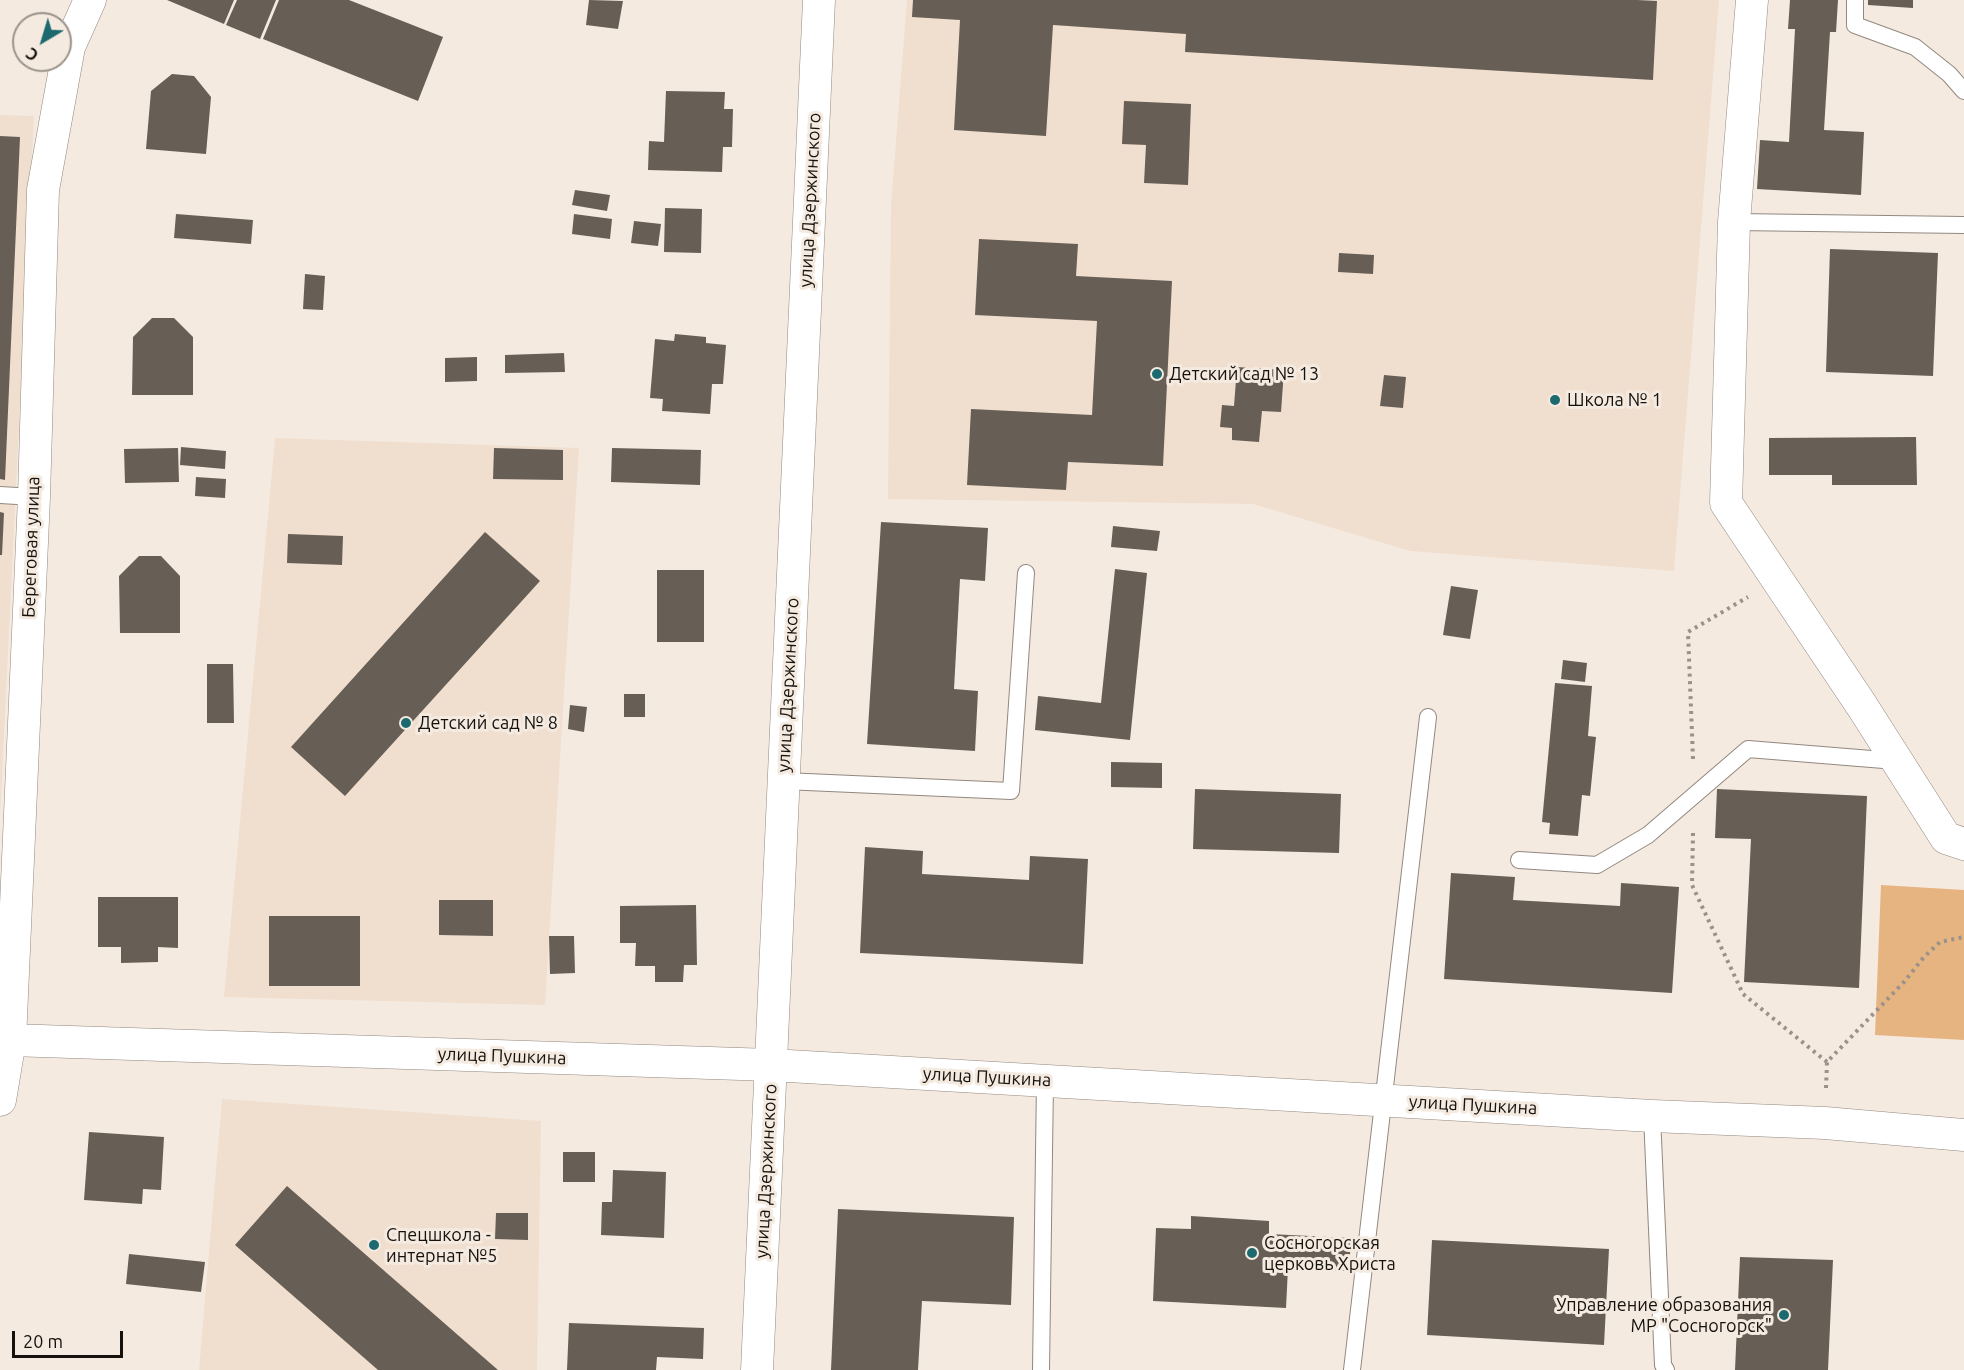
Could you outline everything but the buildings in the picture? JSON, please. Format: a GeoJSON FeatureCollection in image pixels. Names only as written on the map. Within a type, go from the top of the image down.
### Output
{"type":"FeatureCollection","features":[{"type":"Feature","properties":{"kind":"street","name":"Береговая улица"},"geometry":{"type":"LineString","coordinates":[[0,1100],[34,497],[43,190],[69,47],[90,0]]}},
{"type":"Feature","properties":{"kind":"street","name":"улица Дзержинского"},"geometry":{"type":"LineString","coordinates":[[757,1370],[819,0]]}},
{"type":"Feature","properties":{"kind":"street"},"geometry":{"type":"LineString","coordinates":[[1752,0],[1734,222],[1726,502],[1862,706],[1946,838],[1964,844]]}},
{"type":"Feature","properties":{"kind":"street","name":"улица Пушкина"},"geometry":{"type":"LineString","coordinates":[[5,1039],[771,1065],[1652,1116],[1825,1123],[1964,1135]]}},
{"type":"Feature","properties":{"kind":"lane"},"geometry":{"type":"LineString","coordinates":[[1855,0],[1855,25],[1915,47],[1949,74],[1964,91]]}},
{"type":"Feature","properties":{"kind":"lane"},"geometry":{"type":"LineString","coordinates":[[1734,222],[1964,225]]}},
{"type":"Feature","properties":{"kind":"lane"},"geometry":{"type":"LineString","coordinates":[[0,495],[34,497]]}},
{"type":"Feature","properties":{"kind":"lane"},"geometry":{"type":"LineString","coordinates":[[784,781],[1011,791],[1026,573]]}},
{"type":"Feature","properties":{"kind":"lane"},"geometry":{"type":"LineString","coordinates":[[1352,1370],[1428,717]]}},
{"type":"Feature","properties":{"kind":"lane"},"geometry":{"type":"LineString","coordinates":[[1519,860],[1598,865],[1648,835],[1748,749],[1896,761]]}},
{"type":"Feature","properties":{"kind":"lane"},"geometry":{"type":"LineString","coordinates":[[1041,1370],[1045,1081]]}},
{"type":"Feature","properties":{"kind":"lane"},"geometry":{"type":"LineString","coordinates":[[1652,1116],[1663,1365],[1666,1370]]}},
{"type":"Feature","properties":{"kind":"path"},"geometry":{"type":"LineString","coordinates":[[1777,580],[1688,632],[1694,796],[1692,885],[1743,994],[1827,1062]]}},
{"type":"Feature","properties":{"kind":"path"},"geometry":{"type":"LineString","coordinates":[[1825,1123],[1827,1062],[1940,942],[1964,937]]}},
{"type":"Feature","properties":{"kind":"shaded area","name":"Школа № 1"},"geometry":{"type":"Polygon","coordinates":[[[907,0],[1719,0],[1674,571],[1410,551],[1253,504],[888,499],[891,205],[907,0]]]}},
{"type":"Feature","properties":{"kind":"shaded area"},"geometry":{"type":"Polygon","coordinates":[[[0,115],[34,116],[0,818],[0,115]]]}},
{"type":"Feature","properties":{"kind":"shaded area","name":"Детский сад № 8"},"geometry":{"type":"Polygon","coordinates":[[[275,438],[579,448],[545,1005],[224,997],[275,438]]]}},
{"type":"Feature","properties":{"kind":"shaded area"},"geometry":{"type":"Polygon","coordinates":[[[1881,885],[1964,890],[1964,1040],[1875,1035],[1881,885]]]}},
{"type":"Feature","properties":{"kind":"shaded area","name":"Спецшкола - интернат №5"},"geometry":{"type":"Polygon","coordinates":[[[222,1099],[541,1121],[537,1370],[199,1370],[222,1099]]]}},
{"type":"Feature","properties":{"kind":"place","name":"Детский сад № 13"},"geometry":{"type":"Point","coordinates":[1157,374]}},
{"type":"Feature","properties":{"kind":"place","name":"Школа № 1"},"geometry":{"type":"Point","coordinates":[1555,400]}},
{"type":"Feature","properties":{"kind":"place","name":"Детский сад № 8"},"geometry":{"type":"Point","coordinates":[406,723]}},
{"type":"Feature","properties":{"kind":"place","name":"Спецшкола - интернат №5"},"geometry":{"type":"Point","coordinates":[374,1245]}},
{"type":"Feature","properties":{"kind":"place","name":"Сосногорская церковь Христа"},"geometry":{"type":"Point","coordinates":[1252,1253]}},
{"type":"Feature","properties":{"kind":"place","name":"Управление образования МР \"Сосногорск\""},"geometry":{"type":"Point","coordinates":[1784,1315]}}]}
